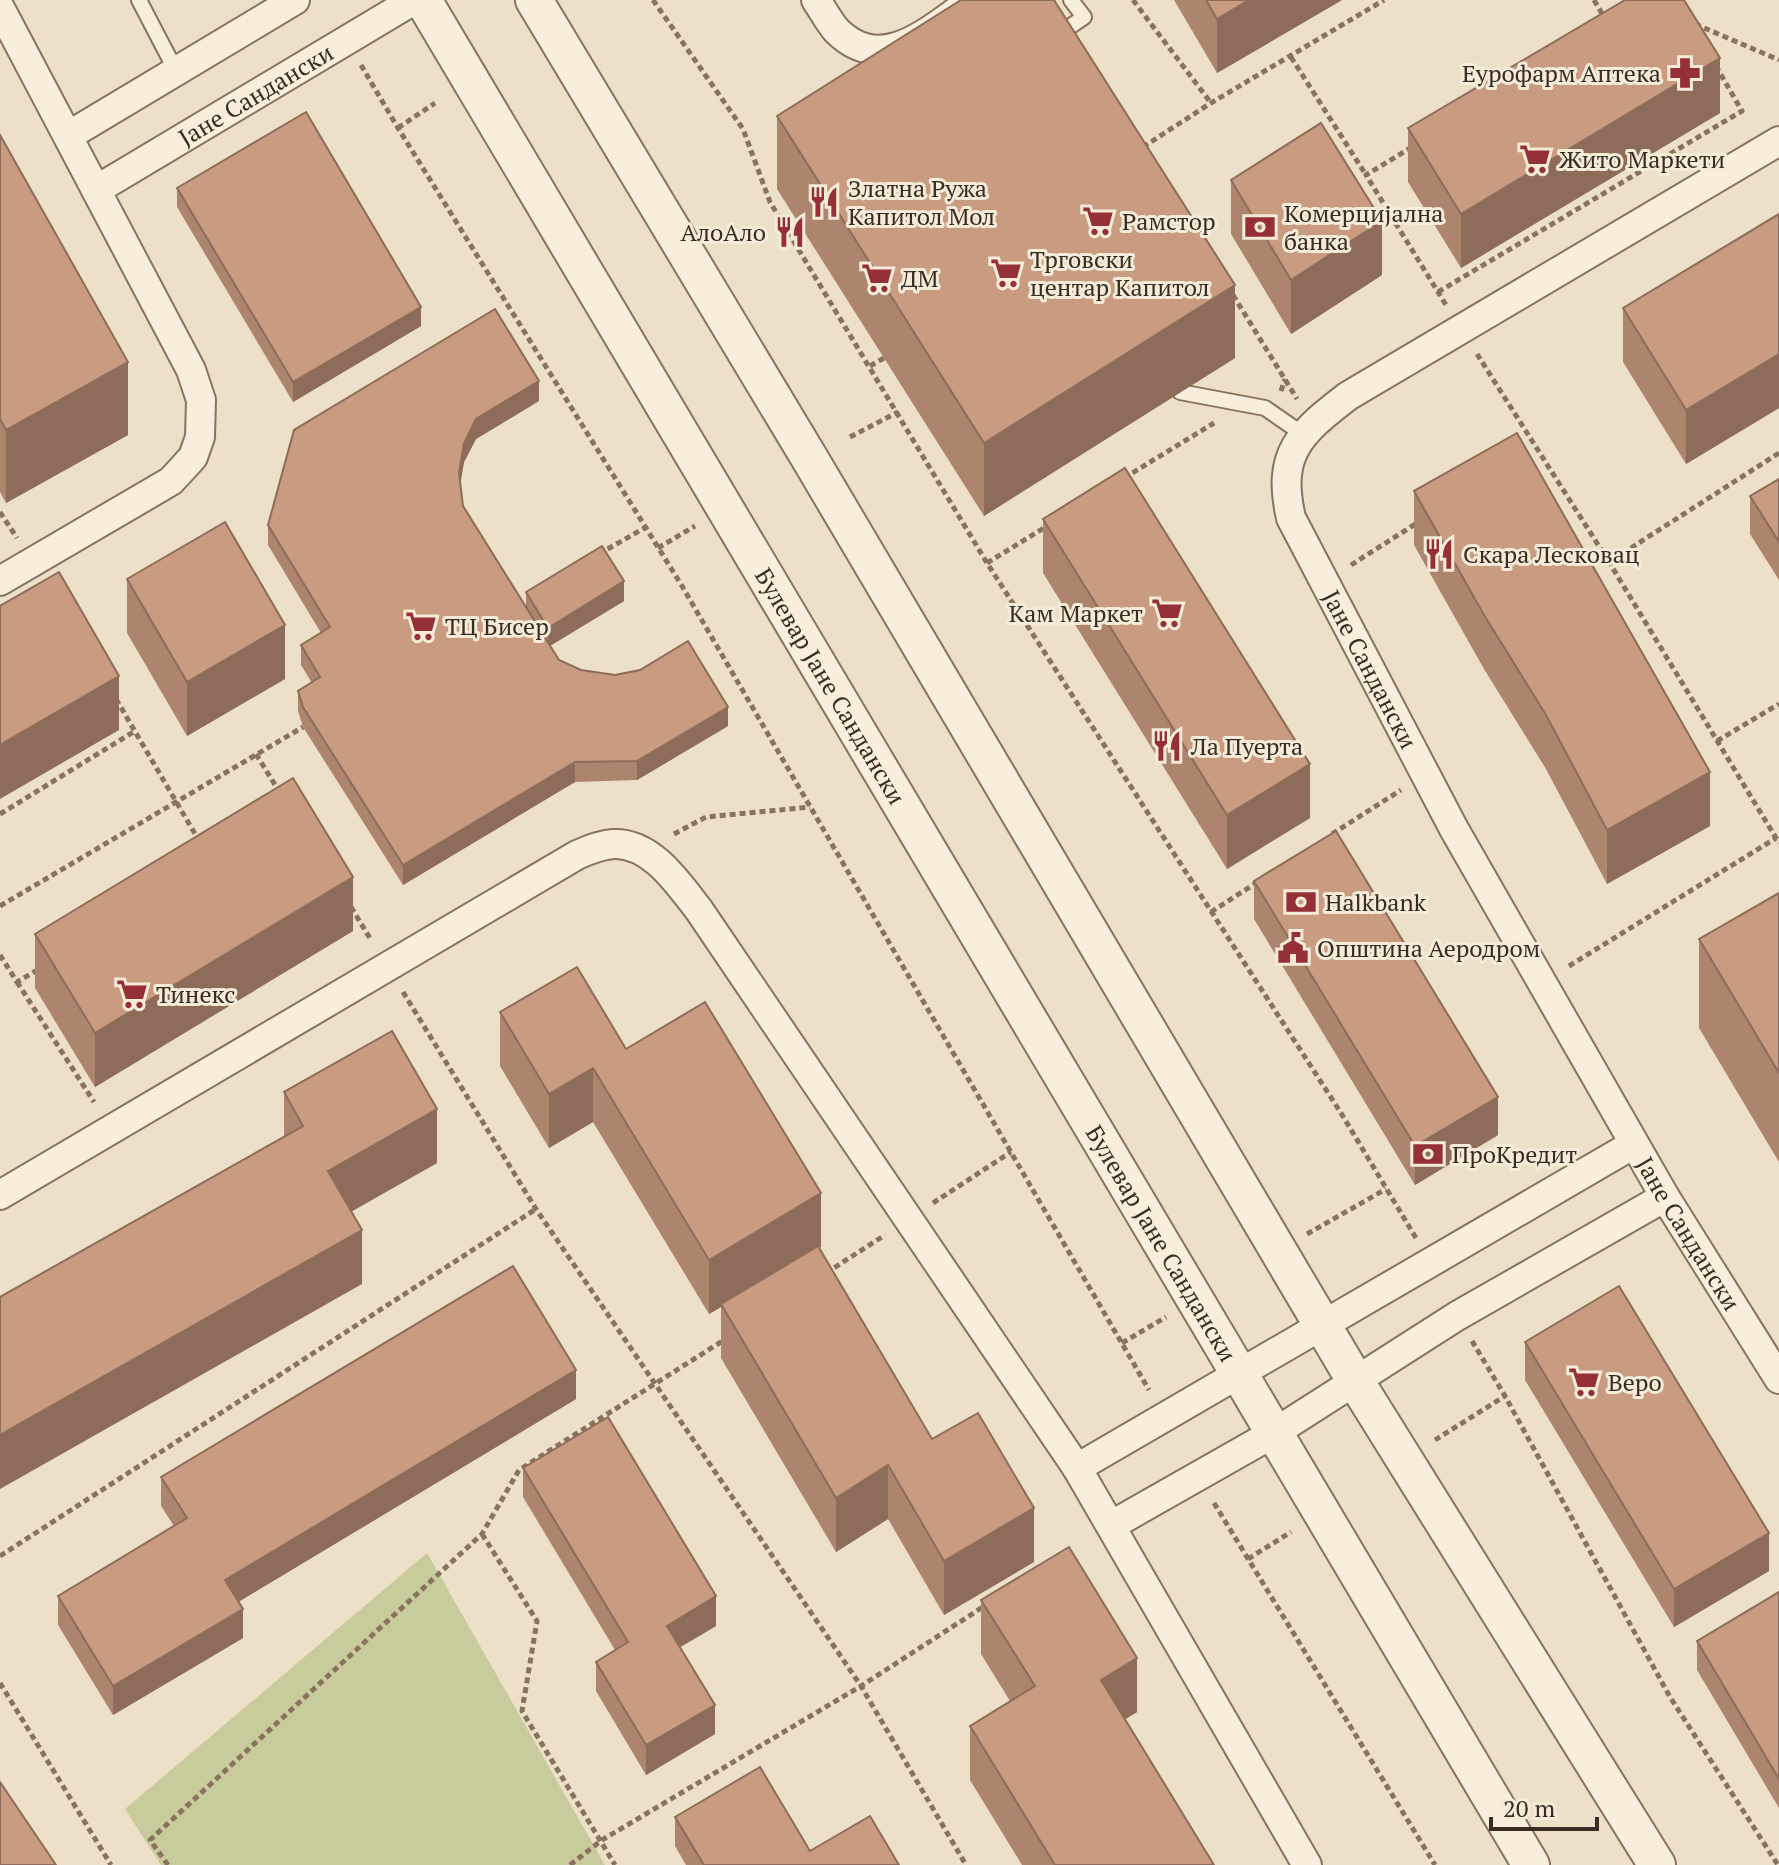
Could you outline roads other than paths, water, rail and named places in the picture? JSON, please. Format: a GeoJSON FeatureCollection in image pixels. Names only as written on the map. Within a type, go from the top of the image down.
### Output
{"type":"FeatureCollection","features":[{"type":"Feature","properties":{"kind":"street"},"geometry":{"type":"LineString","coordinates":[[68,136],[295,0]]}},
{"type":"Feature","properties":{"kind":"street","name":"Јане Сандански"},"geometry":{"type":"LineString","coordinates":[[96,190],[414,0]]}},
{"type":"Feature","properties":{"kind":"street","name":"Булевар Јане Сандански"},"geometry":{"type":"LineString","coordinates":[[423,0],[1531,1865]]}},
{"type":"Feature","properties":{"kind":"street"},"geometry":{"type":"LineString","coordinates":[[534,0],[810,459],[1356,1382],[1657,1865]]}},
{"type":"Feature","properties":{"kind":"street"},"geometry":{"type":"LineString","coordinates":[[816,0],[847,40],[883,51],[901,48],[973,0]]}},
{"type":"Feature","properties":{"kind":"street"},"geometry":{"type":"LineString","coordinates":[[0,8],[197,386],[202,417],[198,447],[171,481],[0,581]]}},
{"type":"Feature","properties":{"kind":"street","name":"Јане Сандански"},"geometry":{"type":"LineString","coordinates":[[1779,141],[1348,396],[1308,429],[1296,445],[1288,462],[1285,491],[1291,518],[1425,774],[1665,1197],[1779,1379]]}},
{"type":"Feature","properties":{"kind":"street"},"geometry":{"type":"LineString","coordinates":[[0,1195],[577,855],[614,844],[641,851],[669,873],[699,910],[1077,1468],[1307,1865]]}},
{"type":"Feature","properties":{"kind":"street","name":"Булевар Јане Сандански"},"geometry":{"type":"LineString","coordinates":[[1239,1374],[1634,1144]]}},
{"type":"Feature","properties":{"kind":"street"},"geometry":{"type":"LineString","coordinates":[[1112,1525],[1274,1433],[1457,1316],[1665,1197]]}},
{"type":"Feature","properties":{"kind":"street"},"geometry":{"type":"LineString","coordinates":[[1077,1468],[1239,1374]]}},
{"type":"Feature","properties":{"kind":"lane"},"geometry":{"type":"LineString","coordinates":[[139,0],[176,71]]}},
{"type":"Feature","properties":{"kind":"lane"},"geometry":{"type":"LineString","coordinates":[[1046,44],[1084,17],[1071,0]]}},
{"type":"Feature","properties":{"kind":"lane"},"geometry":{"type":"LineString","coordinates":[[1180,392],[1265,408],[1308,429]]}},
{"type":"Feature","properties":{"kind":"place","name":"Еурофарм Аптека"},"geometry":{"type":"Point","coordinates":[1685,73]}},
{"type":"Feature","properties":{"kind":"place","name":"Жито Маркети"},"geometry":{"type":"Point","coordinates":[1535,159]}},
{"type":"Feature","properties":{"kind":"place","name":"Златна Ружа Капитол Мол"},"geometry":{"type":"Point","coordinates":[824,202]}},
{"type":"Feature","properties":{"kind":"place","name":"Рамстор"},"geometry":{"type":"Point","coordinates":[1098,221]}},
{"type":"Feature","properties":{"kind":"place","name":"Комерцијална банка"},"geometry":{"type":"Point","coordinates":[1260,227]}},
{"type":"Feature","properties":{"kind":"place","name":"АлоАло"},"geometry":{"type":"Point","coordinates":[790,232]}},
{"type":"Feature","properties":{"kind":"place","name":"Трговски центар Капитол"},"geometry":{"type":"Point","coordinates":[1006,273]}},
{"type":"Feature","properties":{"kind":"place","name":"ДМ"},"geometry":{"type":"Point","coordinates":[877,278]}},
{"type":"Feature","properties":{"kind":"place","name":"Скара Лесковац"},"geometry":{"type":"Point","coordinates":[1439,554]}},
{"type":"Feature","properties":{"kind":"place","name":"Кам Маркет"},"geometry":{"type":"Point","coordinates":[1167,613]}},
{"type":"Feature","properties":{"kind":"place","name":"ТЦ Бисер"},"geometry":{"type":"Point","coordinates":[421,626]}},
{"type":"Feature","properties":{"kind":"place","name":"Ла Пуерта"},"geometry":{"type":"Point","coordinates":[1167,746]}},
{"type":"Feature","properties":{"kind":"place","name":"Halkbank"},"geometry":{"type":"Point","coordinates":[1301,902]}},
{"type":"Feature","properties":{"kind":"place","name":"Општина Аеродром"},"geometry":{"type":"Point","coordinates":[1293,948]}},
{"type":"Feature","properties":{"kind":"place","name":"Тинекс"},"geometry":{"type":"Point","coordinates":[132,994]}},
{"type":"Feature","properties":{"kind":"place","name":"ПроКредит"},"geometry":{"type":"Point","coordinates":[1428,1154]}},
{"type":"Feature","properties":{"kind":"place","name":"Веро"},"geometry":{"type":"Point","coordinates":[1584,1382]}}]}
